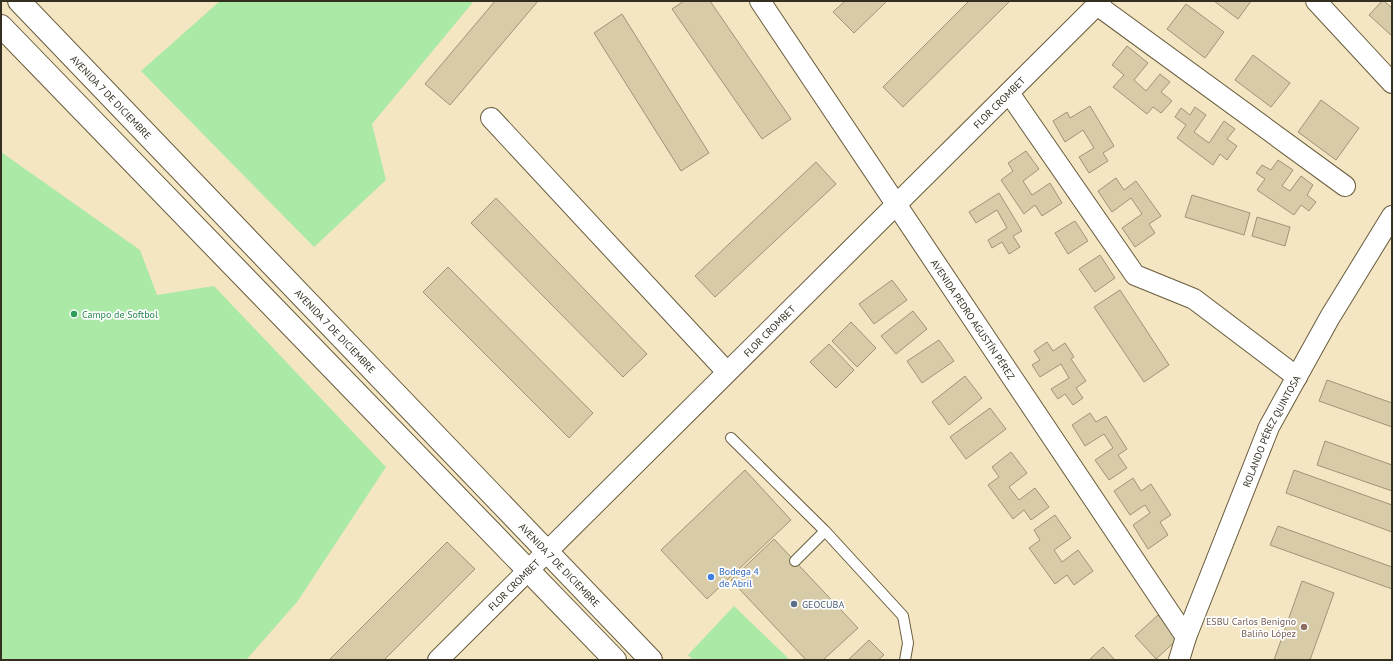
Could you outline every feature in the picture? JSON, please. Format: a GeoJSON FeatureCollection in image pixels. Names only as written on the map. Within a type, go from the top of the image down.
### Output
{"type":"FeatureCollection","features":[{"type":"Feature","properties":{"kind":"main road","name":"AVENIDA 7 DE DICIEMBRE"},"geometry":{"type":"LineString","coordinates":[[19,1],[651,660]]}},
{"type":"Feature","properties":{"kind":"main road"},"geometry":{"type":"LineString","coordinates":[[1,26],[615,660]]}},
{"type":"Feature","properties":{"kind":"street","name":"AVENIDA PEDRO AGUSTÍN PÉREZ"},"geometry":{"type":"LineString","coordinates":[[760,1],[1186,637]]}},
{"type":"Feature","properties":{"kind":"street"},"geometry":{"type":"LineString","coordinates":[[1316,1],[1392,83]]}},
{"type":"Feature","properties":{"kind":"street","name":"FLOR CROMBET"},"geometry":{"type":"LineString","coordinates":[[438,660],[1099,3]]}},
{"type":"Feature","properties":{"kind":"street"},"geometry":{"type":"LineString","coordinates":[[1099,3],[1345,186]]}},
{"type":"Feature","properties":{"kind":"street"},"geometry":{"type":"LineString","coordinates":[[1009,93],[1135,275],[1194,299],[1297,377]]}},
{"type":"Feature","properties":{"kind":"street"},"geometry":{"type":"LineString","coordinates":[[491,118],[727,372]]}},
{"type":"Feature","properties":{"kind":"street","name":"ROLANDO PÉREZ QUINTOSA"},"geometry":{"type":"LineString","coordinates":[[1179,660],[1186,637],[1269,427],[1330,317],[1392,216]]}},
{"type":"Feature","properties":{"kind":"lane"},"geometry":{"type":"LineString","coordinates":[[731,438],[825,531],[903,616],[908,643],[905,660]]}},
{"type":"Feature","properties":{"kind":"lane"},"geometry":{"type":"LineString","coordinates":[[795,561],[825,531]]}},
{"type":"Feature","properties":{"kind":"green space"},"geometry":{"type":"Polygon","coordinates":[[[220,1],[474,1],[372,124],[386,180],[314,247],[141,71],[220,1]]]}},
{"type":"Feature","properties":{"kind":"green space"},"geometry":{"type":"Polygon","coordinates":[[[1,152],[140,250],[157,295],[214,286],[386,467],[297,602],[246,660],[1,660],[1,152]]]}},
{"type":"Feature","properties":{"kind":"green space"},"geometry":{"type":"Polygon","coordinates":[[[734,606],[790,660],[693,660],[688,655],[734,606]]]}},
{"type":"Feature","properties":{"kind":"building"},"geometry":{"type":"Polygon","coordinates":[[[495,1],[538,1],[450,105],[425,84],[495,1]]]}},
{"type":"Feature","properties":{"kind":"building"},"geometry":{"type":"Polygon","coordinates":[[[684,1],[710,1],[791,119],[762,139],[672,9],[684,1]]]}},
{"type":"Feature","properties":{"kind":"building"},"geometry":{"type":"Polygon","coordinates":[[[845,1],[887,1],[854,33],[833,12],[845,1]]]}},
{"type":"Feature","properties":{"kind":"building"},"geometry":{"type":"Polygon","coordinates":[[[969,1],[1010,1],[903,107],[883,87],[969,1]]]}},
{"type":"Feature","properties":{"kind":"building"},"geometry":{"type":"Polygon","coordinates":[[[1214,1],[1251,1],[1238,19],[1214,1]]]}},
{"type":"Feature","properties":{"kind":"building"},"geometry":{"type":"Polygon","coordinates":[[[1382,1],[1392,8],[1392,36],[1369,15],[1382,1]]]}},
{"type":"Feature","properties":{"kind":"building"},"geometry":{"type":"Polygon","coordinates":[[[1186,4],[1224,32],[1205,58],[1167,29],[1186,4]]]}},
{"type":"Feature","properties":{"kind":"building"},"geometry":{"type":"Polygon","coordinates":[[[622,14],[709,153],[681,171],[594,33],[622,14]]]}},
{"type":"Feature","properties":{"kind":"building"},"geometry":{"type":"Polygon","coordinates":[[[1127,46],[1148,63],[1134,80],[1146,91],[1160,74],[1170,82],[1161,92],[1172,101],[1161,113],[1153,107],[1147,114],[1113,87],[1124,75],[1112,65],[1127,46]]]}},
{"type":"Feature","properties":{"kind":"building"},"geometry":{"type":"Polygon","coordinates":[[[1253,55],[1290,83],[1271,107],[1235,80],[1253,55]]]}},
{"type":"Feature","properties":{"kind":"building"},"geometry":{"type":"Polygon","coordinates":[[[1321,100],[1359,128],[1336,160],[1298,132],[1321,100]]]}},
{"type":"Feature","properties":{"kind":"building"},"geometry":{"type":"Polygon","coordinates":[[[1090,106],[1114,146],[1103,153],[1108,161],[1089,173],[1079,157],[1094,148],[1083,130],[1065,142],[1053,121],[1067,112],[1070,118],[1090,106]]]}},
{"type":"Feature","properties":{"kind":"building"},"geometry":{"type":"Polygon","coordinates":[[[1195,107],[1206,115],[1194,132],[1209,143],[1224,121],[1235,129],[1227,139],[1237,146],[1227,160],[1220,154],[1213,165],[1177,138],[1186,125],[1175,117],[1181,108],[1190,115],[1195,107]]]}},
{"type":"Feature","properties":{"kind":"building"},"geometry":{"type":"Polygon","coordinates":[[[1026,151],[1039,169],[1023,181],[1032,195],[1050,183],[1062,203],[1042,216],[1035,205],[1024,214],[1001,180],[1013,171],[1008,163],[1026,151]]]}},
{"type":"Feature","properties":{"kind":"building"},"geometry":{"type":"Polygon","coordinates":[[[1278,160],[1293,170],[1282,186],[1290,191],[1301,176],[1313,185],[1307,195],[1316,202],[1309,211],[1301,205],[1294,215],[1257,190],[1265,179],[1256,173],[1262,165],[1271,170],[1278,160]]]}},
{"type":"Feature","properties":{"kind":"building"},"geometry":{"type":"Polygon","coordinates":[[[816,162],[836,184],[715,297],[695,276],[816,162]]]}},
{"type":"Feature","properties":{"kind":"building"},"geometry":{"type":"Polygon","coordinates":[[[1116,178],[1124,190],[1136,181],[1161,216],[1149,224],[1155,233],[1135,247],[1122,228],[1142,214],[1131,198],[1112,212],[1098,191],[1116,178]]]}},
{"type":"Feature","properties":{"kind":"building"},"geometry":{"type":"Polygon","coordinates":[[[999,193],[1022,231],[1013,236],[1020,247],[1009,254],[1002,242],[992,248],[988,240],[1007,228],[997,210],[976,223],[969,212],[999,193]]]}},
{"type":"Feature","properties":{"kind":"building"},"geometry":{"type":"Polygon","coordinates":[[[1192,195],[1250,213],[1244,235],[1185,217],[1192,195]]]}},
{"type":"Feature","properties":{"kind":"building"},"geometry":{"type":"Polygon","coordinates":[[[496,198],[647,354],[623,377],[471,223],[496,198]]]}},
{"type":"Feature","properties":{"kind":"building"},"geometry":{"type":"Polygon","coordinates":[[[1257,217],[1290,227],[1285,246],[1252,236],[1257,217]]]}},
{"type":"Feature","properties":{"kind":"building"},"geometry":{"type":"Polygon","coordinates":[[[1075,221],[1088,241],[1068,254],[1055,233],[1075,221]]]}},
{"type":"Feature","properties":{"kind":"building"},"geometry":{"type":"Polygon","coordinates":[[[1100,255],[1115,278],[1095,292],[1079,269],[1100,255]]]}},
{"type":"Feature","properties":{"kind":"building"},"geometry":{"type":"Polygon","coordinates":[[[448,267],[593,413],[569,438],[423,292],[448,267]]]}},
{"type":"Feature","properties":{"kind":"building"},"geometry":{"type":"Polygon","coordinates":[[[892,280],[907,300],[874,324],[859,304],[892,280]]]}},
{"type":"Feature","properties":{"kind":"building"},"geometry":{"type":"Polygon","coordinates":[[[1120,290],[1169,365],[1144,382],[1094,307],[1120,290]]]}},
{"type":"Feature","properties":{"kind":"building"},"geometry":{"type":"Polygon","coordinates":[[[913,311],[927,329],[896,354],[881,336],[913,311]]]}},
{"type":"Feature","properties":{"kind":"building"},"geometry":{"type":"Polygon","coordinates":[[[851,322],[876,348],[857,367],[832,341],[851,322]]]}},
{"type":"Feature","properties":{"kind":"building"},"geometry":{"type":"Polygon","coordinates":[[[939,340],[954,361],[922,383],[907,361],[939,340]]]}},
{"type":"Feature","properties":{"kind":"building"},"geometry":{"type":"Polygon","coordinates":[[[1047,342],[1053,351],[1065,343],[1074,357],[1071,359],[1086,381],[1076,388],[1083,398],[1073,405],[1065,394],[1058,399],[1051,389],[1069,378],[1061,364],[1040,377],[1032,365],[1040,360],[1034,351],[1047,342]]]}},
{"type":"Feature","properties":{"kind":"building"},"geometry":{"type":"Polygon","coordinates":[[[829,344],[854,370],[836,388],[810,362],[829,344]]]}},
{"type":"Feature","properties":{"kind":"building"},"geometry":{"type":"Polygon","coordinates":[[[965,376],[982,398],[949,425],[932,402],[965,376]]]}},
{"type":"Feature","properties":{"kind":"building"},"geometry":{"type":"Polygon","coordinates":[[[1327,380],[1392,403],[1392,427],[1319,401],[1327,380]]]}},
{"type":"Feature","properties":{"kind":"building"},"geometry":{"type":"Polygon","coordinates":[[[990,408],[1006,429],[966,459],[950,437],[990,408]]]}},
{"type":"Feature","properties":{"kind":"building"},"geometry":{"type":"Polygon","coordinates":[[[1090,413],[1096,422],[1106,416],[1127,449],[1118,455],[1127,468],[1109,480],[1095,460],[1113,448],[1104,434],[1085,446],[1072,425],[1090,413]]]}},
{"type":"Feature","properties":{"kind":"building"},"geometry":{"type":"Polygon","coordinates":[[[1325,441],[1392,465],[1392,491],[1317,465],[1325,441]]]}},
{"type":"Feature","properties":{"kind":"building"},"geometry":{"type":"Polygon","coordinates":[[[1011,452],[1027,473],[1009,487],[1019,500],[1035,488],[1049,507],[1031,520],[1024,510],[1013,519],[988,485],[999,477],[992,467],[1011,452]]]}},
{"type":"Feature","properties":{"kind":"building"},"geometry":{"type":"Polygon","coordinates":[[[745,470],[791,520],[707,599],[661,550],[745,470]]]}},
{"type":"Feature","properties":{"kind":"building"},"geometry":{"type":"Polygon","coordinates":[[[1294,470],[1392,505],[1392,532],[1286,493],[1294,470]]]}},
{"type":"Feature","properties":{"kind":"building"},"geometry":{"type":"Polygon","coordinates":[[[1133,478],[1141,491],[1151,484],[1171,515],[1160,522],[1168,535],[1148,549],[1133,525],[1150,513],[1145,505],[1130,515],[1114,491],[1133,478]]]}},
{"type":"Feature","properties":{"kind":"building"},"geometry":{"type":"Polygon","coordinates":[[[1055,515],[1071,538],[1054,550],[1062,562],[1078,550],[1093,571],[1074,585],[1067,575],[1055,584],[1029,548],[1040,540],[1034,530],[1055,515]]]}},
{"type":"Feature","properties":{"kind":"building"},"geometry":{"type":"Polygon","coordinates":[[[1278,526],[1392,567],[1392,589],[1270,545],[1278,526]]]}},
{"type":"Feature","properties":{"kind":"building","name":"GEOCUBA"},"geometry":{"type":"Polygon","coordinates":[[[774,539],[858,628],[823,660],[806,660],[731,580],[774,539]]]}},
{"type":"Feature","properties":{"kind":"building"},"geometry":{"type":"Polygon","coordinates":[[[447,542],[475,569],[384,660],[329,660],[447,542]]]}},
{"type":"Feature","properties":{"kind":"building","name":"ESBU Carlos Benigno Baliño López"},"geometry":{"type":"Polygon","coordinates":[[[1302,581],[1334,593],[1310,660],[1274,660],[1302,581]]]}},
{"type":"Feature","properties":{"kind":"building"},"geometry":{"type":"Polygon","coordinates":[[[1158,615],[1179,638],[1156,659],[1135,636],[1158,615]]]}},
{"type":"Feature","properties":{"kind":"building"},"geometry":{"type":"Polygon","coordinates":[[[869,640],[884,655],[878,660],[848,660],[869,640]]]}},
{"type":"Feature","properties":{"kind":"building"},"geometry":{"type":"Polygon","coordinates":[[[1103,647],[1115,660],[1089,660],[1103,647]]]}},
{"type":"Feature","properties":{"kind":"place","name":"Campo de Softbol"},"geometry":{"type":"Point","coordinates":[74,314]}},
{"type":"Feature","properties":{"kind":"place","name":"Bodega 4 de Abril"},"geometry":{"type":"Point","coordinates":[711,577]}},
{"type":"Feature","properties":{"kind":"place","name":"GEOCUBA"},"geometry":{"type":"Point","coordinates":[794,604]}},
{"type":"Feature","properties":{"kind":"place","name":"ESBU Carlos Benigno Baliño López"},"geometry":{"type":"Point","coordinates":[1304,627]}}]}
